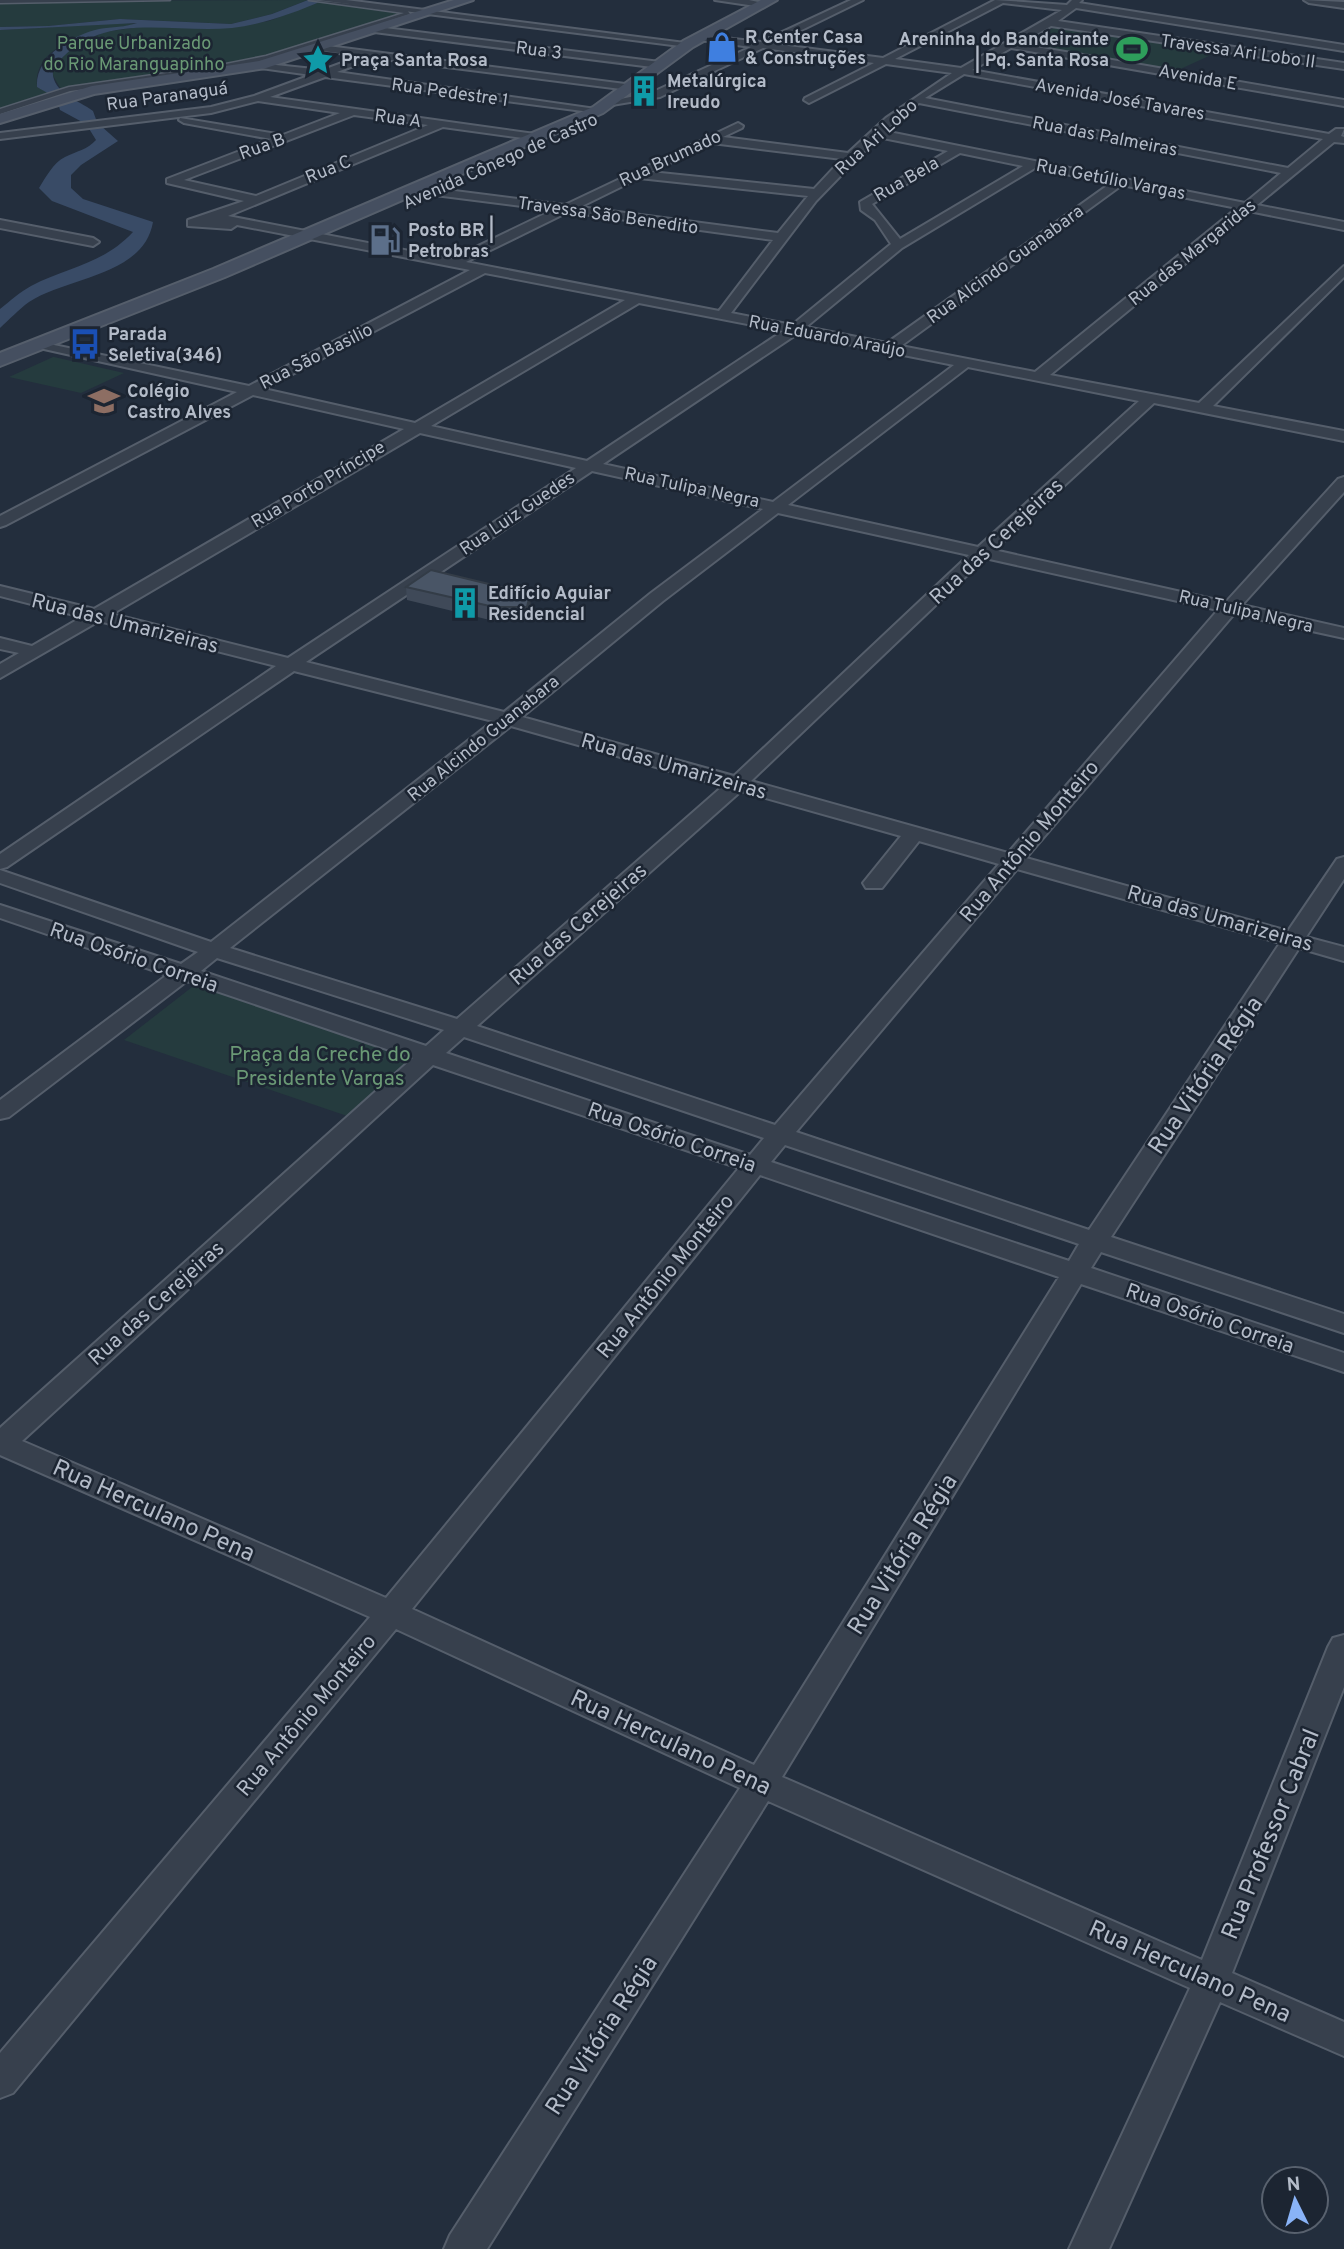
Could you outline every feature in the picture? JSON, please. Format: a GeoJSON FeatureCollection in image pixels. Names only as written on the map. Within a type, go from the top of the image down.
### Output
{"type":"FeatureCollection","features":[{"type":"Feature","properties":{"kind":"main road"},"geometry":{"type":"LineString","coordinates":[[0,119],[59,95],[261,65],[467,0]]}},
{"type":"Feature","properties":{"kind":"main road","name":"Avenida Cônego de Castro"},"geometry":{"type":"LineString","coordinates":[[438,186],[605,106],[694,41],[767,2]]}},
{"type":"Feature","properties":{"kind":"main road","name":"Avenida Cônego de Castro"},"geometry":{"type":"LineString","coordinates":[[0,375],[63,351],[317,237],[556,140],[605,114],[605,106]]}},
{"type":"Feature","properties":{"kind":"main road"},"geometry":{"type":"LineString","coordinates":[[538,137],[556,140]]}},
{"type":"Feature","properties":{"kind":"main road","name":"Avenida Cônego de Castro"},"geometry":{"type":"LineString","coordinates":[[0,360],[317,237]]}},
{"type":"Feature","properties":{"kind":"street"},"geometry":{"type":"LineString","coordinates":[[0,1],[167,0]]}},
{"type":"Feature","properties":{"kind":"street"},"geometry":{"type":"LineString","coordinates":[[0,112],[59,95],[243,64],[409,13],[351,2],[312,0]]}},
{"type":"Feature","properties":{"kind":"street","name":"Avenida José Tavares"},"geometry":{"type":"LineString","coordinates":[[323,0],[694,41],[762,44],[882,60],[962,71],[1338,138]]}},
{"type":"Feature","properties":{"kind":"street"},"geometry":{"type":"LineString","coordinates":[[436,11],[460,0]]}},
{"type":"Feature","properties":{"kind":"street"},"geometry":{"type":"LineString","coordinates":[[720,0],[767,2]]}},
{"type":"Feature","properties":{"kind":"street","name":"Rua Pedestre 1"},"geometry":{"type":"LineString","coordinates":[[261,65],[318,74],[605,106],[656,95],[858,0]]}},
{"type":"Feature","properties":{"kind":"street"},"geometry":{"type":"LineString","coordinates":[[809,100],[1001,0],[1074,4],[1344,49]]}},
{"type":"Feature","properties":{"kind":"street"},"geometry":{"type":"LineString","coordinates":[[1309,0],[1344,5]]}},
{"type":"Feature","properties":{"kind":"street","name":"Rua Ari Lobo"},"geometry":{"type":"LineString","coordinates":[[723,315],[816,193],[877,133],[917,100],[962,71],[1050,23],[1074,4]]}},
{"type":"Feature","properties":{"kind":"street","name":"Travessa Ari Lobo II"},"geometry":{"type":"LineString","coordinates":[[1050,23],[1344,66]]}},
{"type":"Feature","properties":{"kind":"street","name":"Rua 3"},"geometry":{"type":"LineString","coordinates":[[377,30],[660,65]]}},
{"type":"Feature","properties":{"kind":"street","name":"Avenida E"},"geometry":{"type":"LineString","coordinates":[[1010,45],[1344,103]]}},
{"type":"Feature","properties":{"kind":"street"},"geometry":{"type":"LineString","coordinates":[[320,48],[629,87]]}},
{"type":"Feature","properties":{"kind":"street"},"geometry":{"type":"LineString","coordinates":[[1205,59],[1227,49]]}},
{"type":"Feature","properties":{"kind":"street","name":"Rua Paranaguá"},"geometry":{"type":"LineString","coordinates":[[0,136],[167,117],[258,98],[373,55]]}},
{"type":"Feature","properties":{"kind":"street","name":"Rua A"},"geometry":{"type":"LineString","coordinates":[[258,98],[538,137]]}},
{"type":"Feature","properties":{"kind":"street","name":"Rua das Palmeiras"},"geometry":{"type":"LineString","coordinates":[[917,100],[1293,172]]}},
{"type":"Feature","properties":{"kind":"street","name":"Rua B"},"geometry":{"type":"LineString","coordinates":[[253,199],[172,181],[354,112]]}},
{"type":"Feature","properties":{"kind":"street"},"geometry":{"type":"LineString","coordinates":[[167,117],[283,138]]}},
{"type":"Feature","properties":{"kind":"street","name":"Rua C"},"geometry":{"type":"LineString","coordinates":[[252,225],[192,223],[442,124]]}},
{"type":"Feature","properties":{"kind":"street","name":"Rua Brumado"},"geometry":{"type":"LineString","coordinates":[[451,264],[738,126]]}},
{"type":"Feature","properties":{"kind":"street","name":"Rua das Margaridas"},"geometry":{"type":"LineString","coordinates":[[1039,376],[1338,138],[1344,127]]}},
{"type":"Feature","properties":{"kind":"street","name":"Rua Getúlio Vargas"},"geometry":{"type":"LineString","coordinates":[[877,133],[1344,226]]}},
{"type":"Feature","properties":{"kind":"street"},"geometry":{"type":"LineString","coordinates":[[708,139],[851,157]]}},
{"type":"Feature","properties":{"kind":"street","name":"Rua Bela"},"geometry":{"type":"LineString","coordinates":[[898,245],[880,216],[865,207],[866,202],[959,149]]}},
{"type":"Feature","properties":{"kind":"street","name":"Rua Luiz Guedes"},"geometry":{"type":"LineString","coordinates":[[0,863],[291,664],[794,330],[898,245],[1034,164]]}},
{"type":"Feature","properties":{"kind":"street"},"geometry":{"type":"LineString","coordinates":[[634,174],[816,193]]}},
{"type":"Feature","properties":{"kind":"street","name":"Rua Alcindo Guanabara"},"geometry":{"type":"LineString","coordinates":[[889,348],[1121,181]]}},
{"type":"Feature","properties":{"kind":"street","name":"Travessa São Benedito"},"geometry":{"type":"LineString","coordinates":[[438,186],[565,209],[781,237]]}},
{"type":"Feature","properties":{"kind":"street"},"geometry":{"type":"LineString","coordinates":[[215,216],[252,225]]}},
{"type":"Feature","properties":{"kind":"street"},"geometry":{"type":"LineString","coordinates":[[0,224],[93,242]]}},
{"type":"Feature","properties":{"kind":"street","name":"Rua Eduardo Araújo"},"geometry":{"type":"LineString","coordinates":[[252,225],[1344,436]]}},
{"type":"Feature","properties":{"kind":"street","name":"Rua São Basilio"},"geometry":{"type":"LineString","coordinates":[[0,522],[483,269]]}},
{"type":"Feature","properties":{"kind":"street"},"geometry":{"type":"LineString","coordinates":[[1203,408],[1344,270]]}},
{"type":"Feature","properties":{"kind":"street","name":"Rua Porto Príncipe"},"geometry":{"type":"LineString","coordinates":[[0,672],[637,299]]}},
{"type":"Feature","properties":{"kind":"street","name":"Rua Tulipa Negra"},"geometry":{"type":"LineString","coordinates":[[40,344],[246,392],[779,506],[1344,633]]}},
{"type":"Feature","properties":{"kind":"street","name":"Rua Alcindo Guanabara"},"geometry":{"type":"LineString","coordinates":[[0,1112],[214,950],[508,719],[657,597],[965,363]]}},
{"type":"Feature","properties":{"kind":"street","name":"Rua das Cerejeiras"},"geometry":{"type":"LineString","coordinates":[[0,1444],[460,1028],[736,785],[982,552],[1151,398]]}},
{"type":"Feature","properties":{"kind":"street","name":"Rua Antônio Monteiro"},"geometry":{"type":"LineString","coordinates":[[0,2081],[391,1614],[755,1165],[1013,859],[1344,482]]}},
{"type":"Feature","properties":{"kind":"street","name":"Rua das Umarizeiras"},"geometry":{"type":"LineString","coordinates":[[0,591],[508,719],[1344,954]]}},
{"type":"Feature","properties":{"kind":"street"},"geometry":{"type":"LineString","coordinates":[[0,643],[34,652]]}},
{"type":"Feature","properties":{"kind":"street"},"geometry":{"type":"LineString","coordinates":[[874,883],[915,832]]}},
{"type":"Feature","properties":{"kind":"street","name":"Rua Vitória Régia"},"geometry":{"type":"LineString","coordinates":[[464,2249],[761,1783],[1094,1242],[1344,863]]}},
{"type":"Feature","properties":{"kind":"street","name":"Rua Osório Correia"},"geometry":{"type":"LineString","coordinates":[[0,876],[214,950],[460,1028],[1344,1324]]}},
{"type":"Feature","properties":{"kind":"street","name":"Rua Osório Correia"},"geometry":{"type":"LineString","coordinates":[[0,911],[182,975],[430,1055],[1344,1363]]}},
{"type":"Feature","properties":{"kind":"street","name":"Rua Herculano Pena"},"geometry":{"type":"LineString","coordinates":[[0,1444],[391,1614],[761,1783],[1344,2039]]}},
{"type":"Feature","properties":{"kind":"street","name":"Rua Professor Cabral"},"geometry":{"type":"LineString","coordinates":[[1089,2249],[1211,1981],[1344,1647]]}},
{"type":"Feature","properties":{"kind":"green space","name":"Parque Urbanizado do Rio Maranguapinho"},"geometry":{"type":"Polygon","coordinates":[[[308,0],[272,14],[231,24],[120,19],[48,26],[0,27],[0,1],[308,0]]]}},
{"type":"Feature","properties":{"kind":"green space","name":"Parque Urbanizado do Rio Maranguapinho"},"geometry":{"type":"Polygon","coordinates":[[[321,1],[409,13],[243,64],[62,91],[52,74],[66,51],[104,32],[147,26],[234,27],[269,21],[321,1]]]}},
{"type":"Feature","properties":{"kind":"green space","name":"Parque Urbanizado do Rio Maranguapinho"},"geometry":{"type":"Polygon","coordinates":[[[139,24],[91,34],[58,48],[46,58],[39,71],[37,87],[51,94],[0,112],[0,30],[139,24]]]}},
{"type":"Feature","properties":{"kind":"green space","name":"Areninha do Bandeirante | Pq. Santa Rosa"},"geometry":{"type":"Polygon","coordinates":[[[1059,25],[1222,50],[1176,71],[1023,44],[1059,25]]]}},
{"type":"Feature","properties":{"kind":"green space"},"geometry":{"type":"Polygon","coordinates":[[[53,357],[124,373],[81,393],[9,377],[53,357]]]}},
{"type":"Feature","properties":{"kind":"green space","name":"Praça da Creche do Presidente Vargas"},"geometry":{"type":"Polygon","coordinates":[[[196,984],[422,1060],[353,1118],[124,1040],[196,984]]]}},
{"type":"Feature","properties":{"kind":"water"},"geometry":{"type":"Polygon","coordinates":[[[308,0],[324,0],[256,24],[232,28],[135,28],[112,31],[91,38],[71,50],[53,69],[53,77],[60,89],[93,111],[97,122],[84,123],[60,110],[48,93],[37,87],[42,66],[57,49],[78,36],[99,29],[137,23],[0,30],[0,27],[48,26],[120,19],[231,24],[272,14],[308,0]]]}},
{"type":"Feature","properties":{"kind":"water"},"geometry":{"type":"Polygon","coordinates":[[[101,126],[118,141],[81,165],[71,175],[71,188],[83,199],[153,222],[147,240],[135,254],[120,264],[29,302],[0,328],[0,309],[19,294],[45,279],[109,252],[133,232],[52,201],[39,188],[57,163],[96,140],[88,127],[101,126]]]}},
{"type":"Feature","properties":{"kind":"building"},"geometry":{"type":"Polygon","coordinates":[[[431,570],[530,594],[527,607],[494,607],[406,587],[431,570]]]}},
{"type":"Feature","properties":{"kind":"place","name":"R Center Casa & Construções"},"geometry":{"type":"Point","coordinates":[722,47]}},
{"type":"Feature","properties":{"kind":"place","name":"Areninha do Bandeirante | Pq. Santa Rosa"},"geometry":{"type":"Point","coordinates":[1132,49]}},
{"type":"Feature","properties":{"kind":"place","name":"Praça Santa Rosa"},"geometry":{"type":"Point","coordinates":[318,60]}},
{"type":"Feature","properties":{"kind":"place","name":"Metalúrgica Ireudo"},"geometry":{"type":"Point","coordinates":[644,91]}},
{"type":"Feature","properties":{"kind":"place","name":"Posto BR | Petrobras"},"geometry":{"type":"Point","coordinates":[385,240]}},
{"type":"Feature","properties":{"kind":"place","name":"Parada Seletiva(346)"},"geometry":{"type":"Point","coordinates":[85,344]}},
{"type":"Feature","properties":{"kind":"place","name":"Colégio Castro Alves"},"geometry":{"type":"Point","coordinates":[104,401]}},
{"type":"Feature","properties":{"kind":"place","name":"Edifício Aguiar Residencial"},"geometry":{"type":"Point","coordinates":[465,603]}}]}
